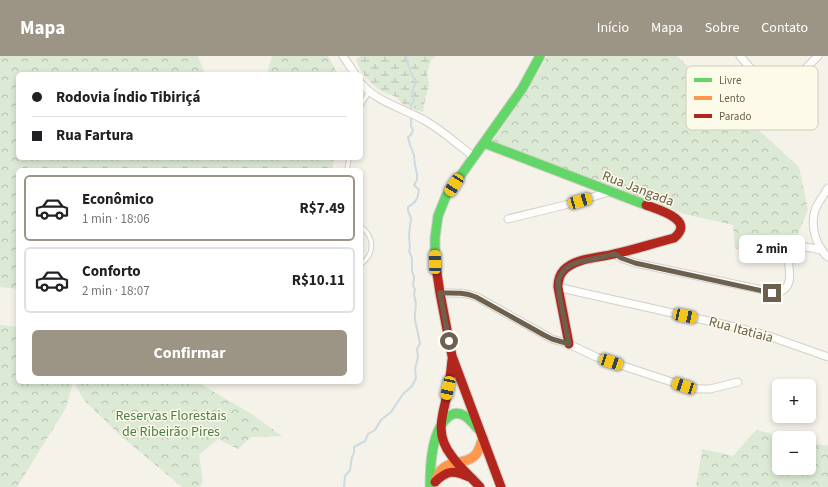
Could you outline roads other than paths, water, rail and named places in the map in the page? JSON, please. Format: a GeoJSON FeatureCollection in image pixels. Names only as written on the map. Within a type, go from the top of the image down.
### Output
{"type":"FeatureCollection","features":[{"type":"Feature","properties":{"kind":"main road"},"geometry":{"type":"LineString","coordinates":[[501,487],[452,356],[435,262],[435,238],[438,216],[446,196],[522,89],[540,56]]}},
{"type":"Feature","properties":{"kind":"main road","name":"Rua Jangada"},"geometry":{"type":"LineString","coordinates":[[484,143],[673,216],[681,224],[682,229],[674,238],[571,265],[565,269],[560,276],[558,287]]}},
{"type":"Feature","properties":{"kind":"main road"},"geometry":{"type":"LineString","coordinates":[[558,287],[569,344]]}},
{"type":"Feature","properties":{"kind":"main road"},"geometry":{"type":"LineString","coordinates":[[433,485],[431,464],[448,388],[452,356]]}},
{"type":"Feature","properties":{"kind":"main road"},"geometry":{"type":"LineString","coordinates":[[440,425],[448,416],[456,413],[461,414],[466,417],[481,434]]}},
{"type":"Feature","properties":{"kind":"main road"},"geometry":{"type":"LineString","coordinates":[[440,425],[444,445],[448,452],[478,484]]}},
{"type":"Feature","properties":{"kind":"main road"},"geometry":{"type":"LineString","coordinates":[[433,485],[444,466],[474,458],[477,453],[481,434]]}},
{"type":"Feature","properties":{"kind":"main road"},"geometry":{"type":"LineString","coordinates":[[433,485],[447,472],[454,471],[478,484]]}},
{"type":"Feature","properties":{"kind":"street"},"geometry":{"type":"LineString","coordinates":[[343,56],[354,72]]}},
{"type":"Feature","properties":{"kind":"street"},"geometry":{"type":"LineString","coordinates":[[740,56],[749,66]]}},
{"type":"Feature","properties":{"kind":"street"},"geometry":{"type":"LineString","coordinates":[[808,66],[818,56]]}},
{"type":"Feature","properties":{"kind":"street"},"geometry":{"type":"LineString","coordinates":[[363,85],[369,92],[377,97],[423,119],[434,126],[474,156]]}},
{"type":"Feature","properties":{"kind":"street"},"geometry":{"type":"LineString","coordinates":[[828,188],[816,208],[814,216],[814,232],[821,250],[828,257]]}},
{"type":"Feature","properties":{"kind":"street"},"geometry":{"type":"LineString","coordinates":[[508,219],[609,192]]}},
{"type":"Feature","properties":{"kind":"street"},"geometry":{"type":"LineString","coordinates":[[615,254],[635,263],[777,293],[782,292],[789,284],[788,252],[790,250],[798,247],[821,250]]}},
{"type":"Feature","properties":{"kind":"street","name":"Rua Itatiaia"},"geometry":{"type":"LineString","coordinates":[[558,287],[735,327],[828,357]]}},
{"type":"Feature","properties":{"kind":"street"},"geometry":{"type":"LineString","coordinates":[[440,293],[472,295],[552,339],[569,344],[596,357],[684,386],[698,389],[710,389],[738,382]]}},
{"type":"Feature","properties":{"kind":"lane"},"geometry":{"type":"LineString","coordinates":[[363,102],[369,92]]}},
{"type":"Feature","properties":{"kind":"lane"},"geometry":{"type":"LineString","coordinates":[[363,228],[371,238],[372,250],[367,260],[363,263]]}},
{"type":"Feature","properties":{"kind":"waterway"},"geometry":{"type":"LineString","coordinates":[[406,56],[410,72],[416,83],[412,94],[414,101],[411,105],[411,111]]}},
{"type":"Feature","properties":{"kind":"waterway"},"geometry":{"type":"LineString","coordinates":[[344,487],[345,476],[350,470],[354,447],[365,441],[368,434],[375,430],[381,420],[391,412],[403,394],[412,386],[416,378],[415,369],[418,357],[417,349],[420,343],[415,320],[416,304],[414,294],[415,289],[413,286],[414,277],[412,271],[412,258],[409,251],[411,218],[408,207],[416,200],[419,190],[414,185],[417,180],[417,174],[414,155],[408,137],[411,135],[413,130],[411,126],[411,116]]}},
{"type":"Feature","properties":{"kind":"park label","name":"Reservas Florestais de Ribeirão Pires"},"geometry":{"type":"Point","coordinates":[171,424]}}]}
